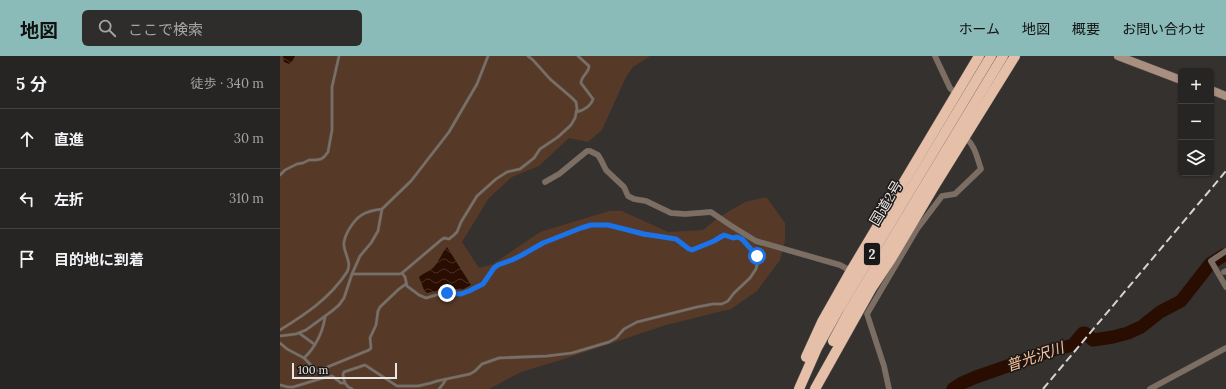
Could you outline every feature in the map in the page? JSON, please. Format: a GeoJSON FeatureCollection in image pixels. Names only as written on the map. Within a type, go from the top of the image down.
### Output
{"type":"FeatureCollection","features":[{"type":"Feature","properties":{"kind":"highway"},"geometry":{"type":"LineString","coordinates":[[795,389],[811,344],[851,271],[979,56]]}},
{"type":"Feature","properties":{"kind":"highway","name":"国道2号"},"geometry":{"type":"LineString","coordinates":[[799,389],[817,348],[837,312],[958,130],[991,56]]}},
{"type":"Feature","properties":{"kind":"highway","name":"国道2号"},"geometry":{"type":"LineString","coordinates":[[815,389],[831,346],[849,311],[1003,56]]}},
{"type":"Feature","properties":{"kind":"highway"},"geometry":{"type":"LineString","coordinates":[[815,389],[871,288],[899,252],[958,130],[1015,56]]}},
{"type":"Feature","properties":{"kind":"main road"},"geometry":{"type":"LineString","coordinates":[[1118,56],[1178,79]]}},
{"type":"Feature","properties":{"kind":"main road"},"geometry":{"type":"LineString","coordinates":[[1214,91],[1226,96]]}},
{"type":"Feature","properties":{"kind":"street"},"geometry":{"type":"LineString","coordinates":[[935,56],[950,88],[956,94]]}},
{"type":"Feature","properties":{"kind":"street"},"geometry":{"type":"LineString","coordinates":[[889,389],[884,366],[867,314],[899,252],[937,201],[942,196],[955,194],[981,169],[972,145],[958,130]]}},
{"type":"Feature","properties":{"kind":"street"},"geometry":{"type":"LineString","coordinates":[[545,182],[559,174],[587,151],[590,151],[598,155],[606,170],[624,187],[628,196],[634,199],[646,201],[671,213],[685,214],[711,212],[730,226],[756,241],[840,265],[851,271]]}},
{"type":"Feature","properties":{"kind":"street"},"geometry":{"type":"LineString","coordinates":[[1226,251],[1216,257],[1212,262],[1226,287]]}},
{"type":"Feature","properties":{"kind":"street"},"geometry":{"type":"LineString","coordinates":[[1150,389],[1226,348]]}},
{"type":"Feature","properties":{"kind":"lane"},"geometry":{"type":"LineString","coordinates":[[280,175],[290,166],[309,160],[321,159],[328,152],[332,130],[332,87],[339,56]]}},
{"type":"Feature","properties":{"kind":"lane"},"geometry":{"type":"LineString","coordinates":[[280,330],[304,315],[333,290],[350,265],[343,244],[352,225],[358,217],[370,211],[382,208],[411,181],[449,132],[477,84],[488,56]]}},
{"type":"Feature","properties":{"kind":"lane"},"geometry":{"type":"LineString","coordinates":[[352,274],[402,273],[441,240],[454,236],[477,196],[496,178],[506,172],[520,169],[534,158],[540,150],[571,125],[575,118],[577,109],[576,102],[550,79],[528,56]]}},
{"type":"Feature","properties":{"kind":"lane"},"geometry":{"type":"LineString","coordinates":[[576,112],[581,112],[590,105],[593,99],[581,83],[582,78],[589,69],[589,66],[578,56]]}},
{"type":"Feature","properties":{"kind":"lane"},"geometry":{"type":"LineString","coordinates":[[280,336],[306,330],[325,317],[344,298],[360,256],[371,243],[378,231],[382,208]]}},
{"type":"Feature","properties":{"kind":"lane"},"geometry":{"type":"LineString","coordinates":[[344,383],[344,372],[365,365],[397,386],[418,386],[470,374],[482,364],[499,358],[572,353],[609,342],[616,338],[624,329],[637,322],[697,307],[722,304],[728,301],[750,278],[756,269],[758,262],[757,256],[742,239],[737,237],[733,238],[724,235],[692,250],[676,239],[644,234],[608,225],[591,225],[543,243],[512,260],[498,265],[494,268],[483,284],[469,291],[458,294],[443,293],[426,298],[422,297],[409,288],[402,273]]}},
{"type":"Feature","properties":{"kind":"lane"},"geometry":{"type":"LineString","coordinates":[[280,344],[304,358],[317,370],[368,350],[371,348],[370,338],[376,325],[380,307],[406,284]]}},
{"type":"Feature","properties":{"kind":"lane"},"geometry":{"type":"LineString","coordinates":[[304,358],[321,332],[325,317]]}},
{"type":"Feature","properties":{"kind":"lane"},"geometry":{"type":"LineString","coordinates":[[298,333],[314,344]]}},
{"type":"Feature","properties":{"kind":"lane"},"geometry":{"type":"LineString","coordinates":[[280,385],[293,387],[332,376],[352,389]]}},
{"type":"Feature","properties":{"kind":"lane"},"geometry":{"type":"LineString","coordinates":[[439,389],[446,379]]}},
{"type":"Feature","properties":{"kind":"shaded area"},"geometry":{"type":"Polygon","coordinates":[[[280,56],[650,56],[633,67],[627,75],[602,130],[588,142],[569,138],[539,166],[512,177],[489,198],[462,242],[479,268],[493,264],[540,232],[609,211],[622,211],[668,232],[703,230],[719,217],[745,202],[767,198],[785,223],[785,241],[780,260],[757,291],[731,309],[666,325],[521,372],[489,389],[280,389],[280,56]]]}},
{"type":"Feature","properties":{"kind":"water"},"geometry":{"type":"Polygon","coordinates":[[[283,56],[295,56],[289,64],[284,62],[283,56]]]}},
{"type":"Feature","properties":{"kind":"water"},"geometry":{"type":"Polygon","coordinates":[[[447,247],[471,285],[462,290],[450,288],[427,293],[424,290],[419,277],[433,268],[447,247]]]}},
{"type":"Feature","properties":{"kind":"waterway","name":"普光沢川"},"geometry":{"type":"LineString","coordinates":[[953,389],[976,377],[1053,350],[1073,345],[1083,333],[1093,340],[1128,333],[1141,327],[1160,312],[1181,301],[1210,264],[1224,255]]}},
{"type":"Feature","properties":{"kind":"railway"},"geometry":{"type":"LineString","coordinates":[[1043,389],[1226,171]]}},
{"type":"Feature","properties":{"kind":"route"},"geometry":{"type":"LineString","coordinates":[[447,293],[461,294],[469,291],[483,284],[494,268],[498,265],[529,252],[538,245],[591,225],[602,224],[644,234],[676,239],[692,250],[724,235],[733,238],[737,237],[742,239],[757,256]]}}]}
